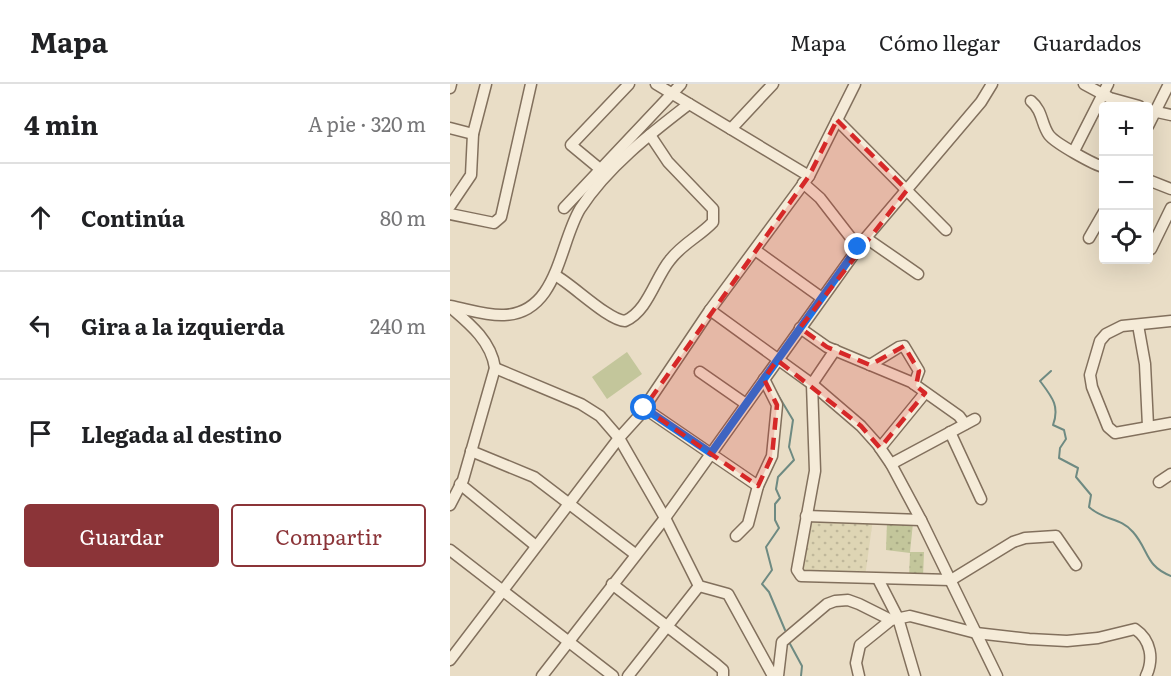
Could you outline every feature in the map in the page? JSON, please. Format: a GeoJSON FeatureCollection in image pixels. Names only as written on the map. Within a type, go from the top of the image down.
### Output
{"type":"FeatureCollection","features":[{"type":"Feature","properties":{"kind":"street"},"geometry":{"type":"LineString","coordinates":[[450,206],[471,175],[474,154],[473,134],[486,84]]}},
{"type":"Feature","properties":{"kind":"street"},"geometry":{"type":"LineString","coordinates":[[450,214],[490,222],[496,222],[501,217],[531,84]]}},
{"type":"Feature","properties":{"kind":"street"},"geometry":{"type":"LineString","coordinates":[[600,169],[571,144],[629,84]]}},
{"type":"Feature","properties":{"kind":"street"},"geometry":{"type":"LineString","coordinates":[[656,84],[731,129],[806,180],[858,247]]}},
{"type":"Feature","properties":{"kind":"street"},"geometry":{"type":"LineString","coordinates":[[564,208],[681,84]]}},
{"type":"Feature","properties":{"kind":"street"},"geometry":{"type":"LineString","coordinates":[[731,129],[772,84]]}},
{"type":"Feature","properties":{"kind":"street"},"geometry":{"type":"LineString","coordinates":[[542,676],[665,518],[858,247],[981,102],[992,84]]}},
{"type":"Feature","properties":{"kind":"street"},"geometry":{"type":"LineString","coordinates":[[1084,84],[1106,89],[1131,102]]}},
{"type":"Feature","properties":{"kind":"street"},"geometry":{"type":"LineString","coordinates":[[1153,109],[1169,84]]}},
{"type":"Feature","properties":{"kind":"street"},"geometry":{"type":"LineString","coordinates":[[450,660],[644,408],[710,310],[806,180],[837,120],[849,86]]}},
{"type":"Feature","properties":{"kind":"street"},"geometry":{"type":"LineString","coordinates":[[1074,151],[1106,89]]}},
{"type":"Feature","properties":{"kind":"street"},"geometry":{"type":"LineString","coordinates":[[1031,101],[1042,115],[1049,136],[1090,163],[1099,166]]}},
{"type":"Feature","properties":{"kind":"street"},"geometry":{"type":"LineString","coordinates":[[450,307],[486,313],[514,314],[542,295],[555,275],[580,210],[611,172],[650,135],[690,104]]}},
{"type":"Feature","properties":{"kind":"street"},"geometry":{"type":"LineString","coordinates":[[1153,111],[1171,116]]}},
{"type":"Feature","properties":{"kind":"street"},"geometry":{"type":"LineString","coordinates":[[837,120],[946,230]]}},
{"type":"Feature","properties":{"kind":"street"},"geometry":{"type":"LineString","coordinates":[[450,128],[473,134]]}},
{"type":"Feature","properties":{"kind":"street"},"geometry":{"type":"LineString","coordinates":[[555,275],[570,283],[614,319],[625,321],[642,307],[661,272],[678,250],[713,222],[713,209],[668,162],[650,135]]}},
{"type":"Feature","properties":{"kind":"street"},"geometry":{"type":"LineString","coordinates":[[1153,182],[1171,189]]}},
{"type":"Feature","properties":{"kind":"street"},"geometry":{"type":"LineString","coordinates":[[1153,245],[1171,208]]}},
{"type":"Feature","properties":{"kind":"street"},"geometry":{"type":"LineString","coordinates":[[1089,238],[1099,221]]}},
{"type":"Feature","properties":{"kind":"street"},"geometry":{"type":"LineString","coordinates":[[866,237],[918,274]]}},
{"type":"Feature","properties":{"kind":"street"},"geometry":{"type":"LineString","coordinates":[[755,250],[822,297]]}},
{"type":"Feature","properties":{"kind":"street"},"geometry":{"type":"LineString","coordinates":[[450,307],[476,328],[494,359],[495,368],[471,451],[450,505]]}},
{"type":"Feature","properties":{"kind":"street"},"geometry":{"type":"LineString","coordinates":[[710,310],[812,384],[861,426],[880,448],[921,520],[997,676]]}},
{"type":"Feature","properties":{"kind":"street"},"geometry":{"type":"LineString","coordinates":[[1171,321],[1122,327],[1106,334],[1097,348],[1090,375],[1092,387],[1108,427],[1115,433],[1122,434],[1134,428],[1171,423]]}},
{"type":"Feature","properties":{"kind":"street"},"geometry":{"type":"LineString","coordinates":[[1138,325],[1145,364],[1148,426]]}},
{"type":"Feature","properties":{"kind":"street"},"geometry":{"type":"LineString","coordinates":[[800,328],[835,350],[914,384],[970,422],[891,464]]}},
{"type":"Feature","properties":{"kind":"street"},"geometry":{"type":"LineString","coordinates":[[870,365],[904,346],[919,371],[914,384]]}},
{"type":"Feature","properties":{"kind":"street"},"geometry":{"type":"LineString","coordinates":[[835,350],[812,384],[815,471],[797,570],[801,576],[951,580],[1013,542],[1025,538],[1056,536],[1076,565]]}},
{"type":"Feature","properties":{"kind":"street"},"geometry":{"type":"LineString","coordinates":[[495,368],[580,404],[600,416],[619,438],[665,518],[699,586],[728,594],[773,676]]}},
{"type":"Feature","properties":{"kind":"street"},"geometry":{"type":"LineString","coordinates":[[700,372],[746,404]]}},
{"type":"Feature","properties":{"kind":"street"},"geometry":{"type":"LineString","coordinates":[[736,536],[747,524],[758,486],[772,456],[777,405],[764,379]]}},
{"type":"Feature","properties":{"kind":"street"},"geometry":{"type":"LineString","coordinates":[[880,448],[925,393]]}},
{"type":"Feature","properties":{"kind":"street"},"geometry":{"type":"LineString","coordinates":[[644,408],[758,486]]}},
{"type":"Feature","properties":{"kind":"street"},"geometry":{"type":"LineString","coordinates":[[950,432],[981,499]]}},
{"type":"Feature","properties":{"kind":"street"},"geometry":{"type":"LineString","coordinates":[[471,451],[534,477],[570,502],[635,554]]}},
{"type":"Feature","properties":{"kind":"street"},"geometry":{"type":"LineString","coordinates":[[1159,482],[1171,474]]}},
{"type":"Feature","properties":{"kind":"street"},"geometry":{"type":"LineString","coordinates":[[460,484],[536,546]]}},
{"type":"Feature","properties":{"kind":"street"},"geometry":{"type":"LineString","coordinates":[[806,516],[921,520]]}},
{"type":"Feature","properties":{"kind":"street"},"geometry":{"type":"LineString","coordinates":[[450,550],[613,676]]}},
{"type":"Feature","properties":{"kind":"street"},"geometry":{"type":"LineString","coordinates":[[878,579],[915,676]]}},
{"type":"Feature","properties":{"kind":"street"},"geometry":{"type":"LineString","coordinates":[[612,584],[716,664],[723,670],[723,676]]}},
{"type":"Feature","properties":{"kind":"street"},"geometry":{"type":"LineString","coordinates":[[628,676],[699,586]]}},
{"type":"Feature","properties":{"kind":"street"},"geometry":{"type":"LineString","coordinates":[[778,676],[782,642],[827,604],[848,600],[894,619],[918,617],[976,633],[1067,641],[1114,636],[1135,629],[1147,642],[1152,657],[1146,676]]}},
{"type":"Feature","properties":{"kind":"street"},"geometry":{"type":"LineString","coordinates":[[858,676],[856,663],[860,645],[894,619]]}},
{"type":"Feature","properties":{"kind":"highlighted area"},"geometry":{"type":"Polygon","coordinates":[[[837,120],[907,190],[800,328],[827,347],[870,365],[904,346],[919,371],[916,386],[925,393],[880,448],[861,426],[777,360],[764,379],[777,405],[772,456],[758,486],[644,408],[809,176],[837,120]]]}},
{"type":"Feature","properties":{"kind":"shaded area"},"geometry":{"type":"Polygon","coordinates":[[[806,516],[873,519],[865,577],[802,574],[799,568],[806,516]]]}},
{"type":"Feature","properties":{"kind":"green space"},"geometry":{"type":"Polygon","coordinates":[[[627,352],[642,374],[607,399],[592,377],[627,352]]]}},
{"type":"Feature","properties":{"kind":"green space"},"geometry":{"type":"Polygon","coordinates":[[[887,522],[913,523],[910,552],[924,552],[923,577],[909,578],[910,553],[886,550],[887,522]]]}},
{"type":"Feature","properties":{"kind":"waterway"},"geometry":{"type":"LineString","coordinates":[[1051,371],[1040,381],[1055,407],[1053,425],[1064,430],[1066,439],[1060,448],[1059,458],[1078,468],[1076,477],[1091,495],[1089,507],[1100,515],[1128,527],[1156,567],[1171,576]]}},
{"type":"Feature","properties":{"kind":"waterway"},"geometry":{"type":"LineString","coordinates":[[775,390],[793,420],[789,447],[794,460],[778,477],[776,489],[780,498],[775,504],[775,520],[779,528],[766,547],[772,570],[762,584],[769,592],[785,630]]}},
{"type":"Feature","properties":{"kind":"waterway"},"geometry":{"type":"LineString","coordinates":[[789,642],[802,666],[801,676]]}},
{"type":"Feature","properties":{"kind":"route"},"geometry":{"type":"LineString","coordinates":[[644,408],[711,453],[858,247]]}}]}
